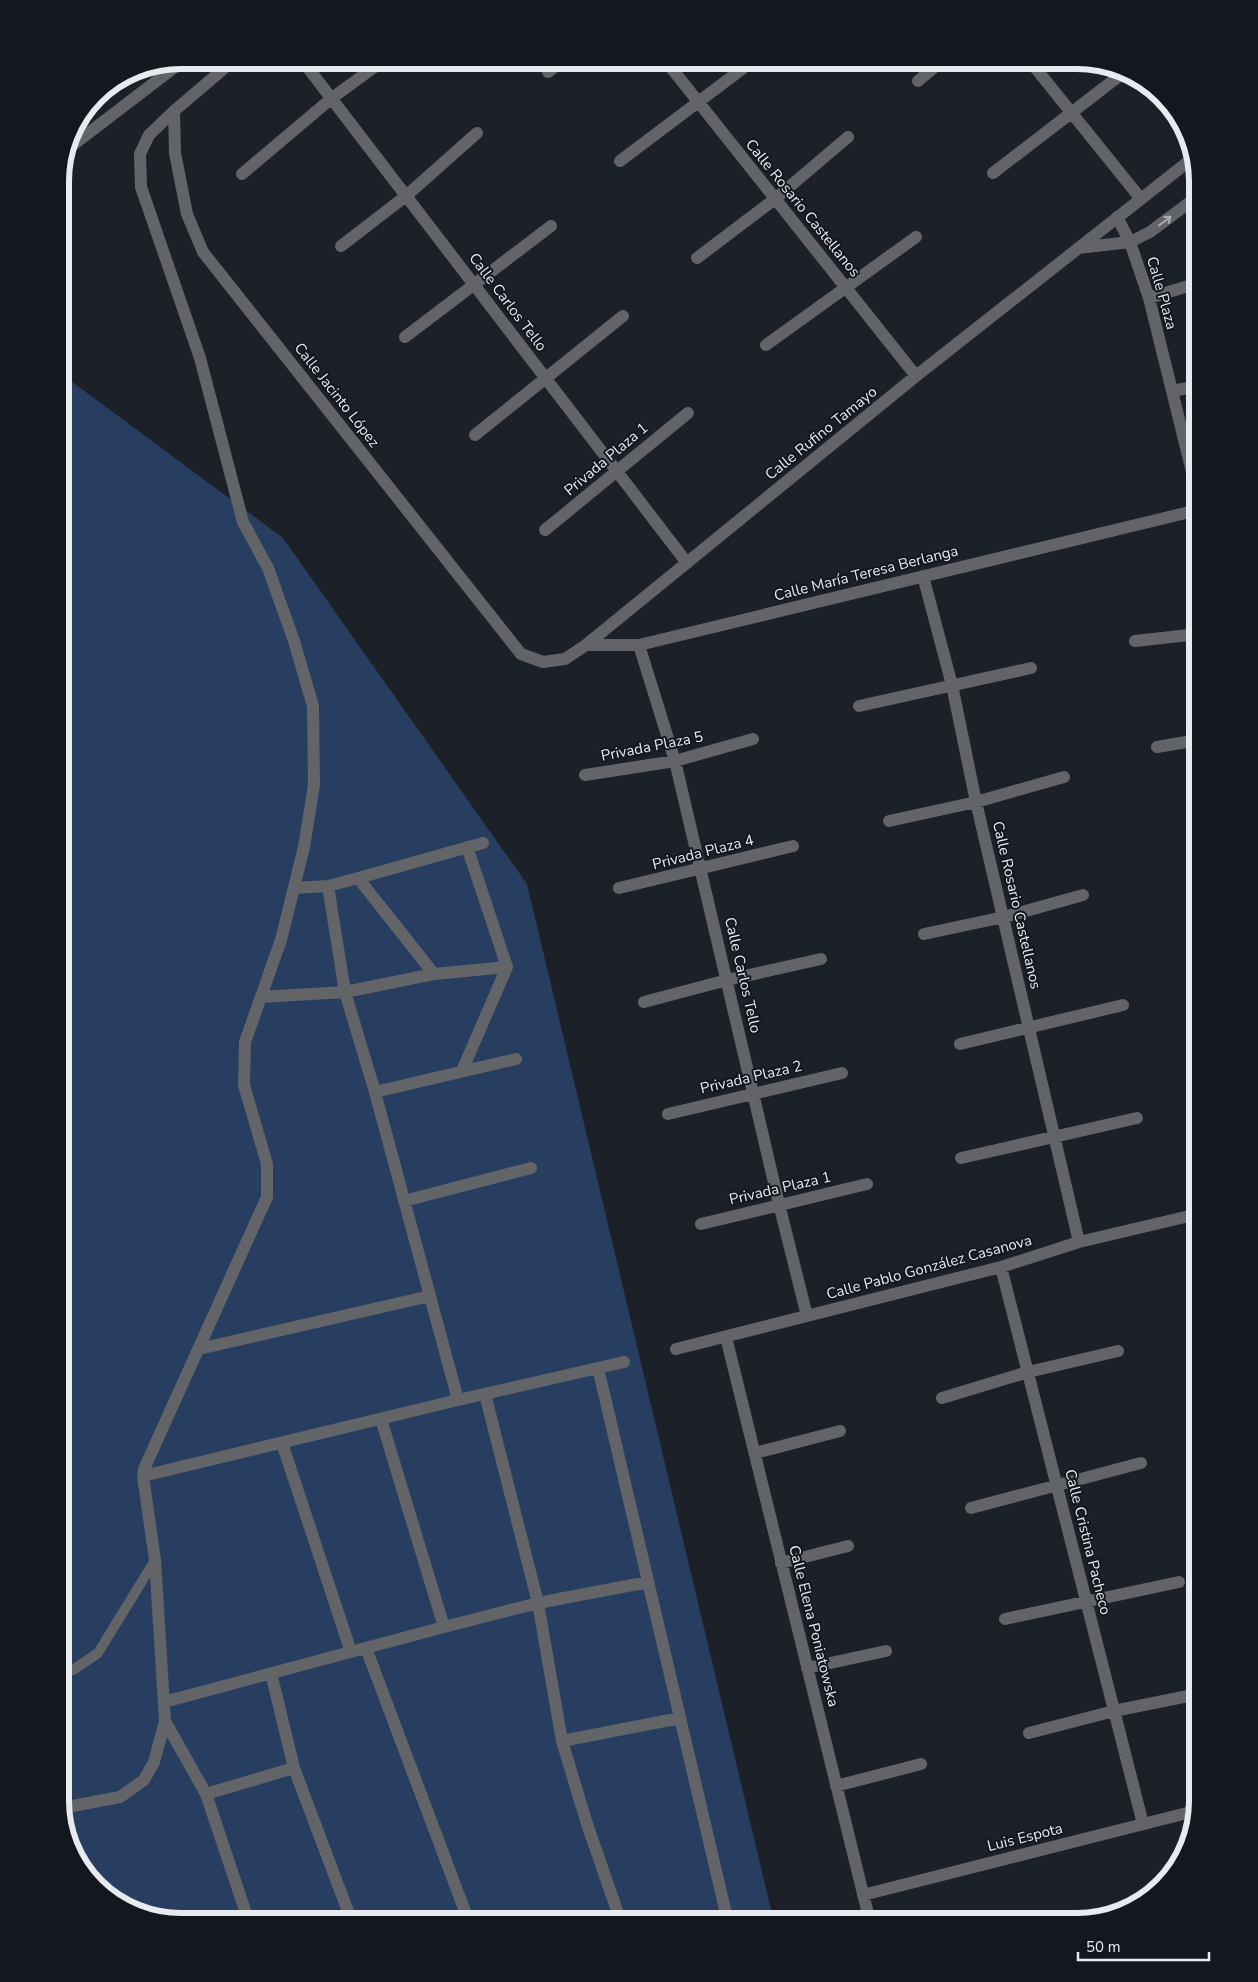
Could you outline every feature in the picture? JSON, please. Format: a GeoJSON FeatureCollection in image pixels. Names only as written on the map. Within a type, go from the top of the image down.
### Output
{"type":"FeatureCollection","features":[{"type":"Feature","properties":{"kind":"street"},"geometry":{"type":"LineString","coordinates":[[69,1807],[120,1797],[144,1780],[154,1762],[165,1721],[155,1560],[143,1476],[144,1469],[267,1196],[267,1164],[244,1085],[245,1042],[281,940],[304,847],[314,785],[312,706],[294,641],[268,568],[243,522],[200,358],[141,186],[140,154],[149,135],[223,69]]}},
{"type":"Feature","properties":{"kind":"street","name":"Calle Carlos Tello"},"geometry":{"type":"LineString","coordinates":[[309,69],[687,563]]}},
{"type":"Feature","properties":{"kind":"street"},"geometry":{"type":"LineString","coordinates":[[242,174],[332,98],[372,69]]}},
{"type":"Feature","properties":{"kind":"street"},"geometry":{"type":"LineString","coordinates":[[548,72],[552,69]]}},
{"type":"Feature","properties":{"kind":"street","name":"Calle Rosario Castellanos"},"geometry":{"type":"LineString","coordinates":[[672,69],[916,376]]}},
{"type":"Feature","properties":{"kind":"street"},"geometry":{"type":"LineString","coordinates":[[620,161],[742,69]]}},
{"type":"Feature","properties":{"kind":"street"},"geometry":{"type":"LineString","coordinates":[[918,81],[932,69]]}},
{"type":"Feature","properties":{"kind":"street"},"geometry":{"type":"LineString","coordinates":[[1036,69],[1141,199]]}},
{"type":"Feature","properties":{"kind":"street"},"geometry":{"type":"LineString","coordinates":[[76,143],[171,70]]}},
{"type":"Feature","properties":{"kind":"street"},"geometry":{"type":"LineString","coordinates":[[993,173],[1118,77]]}},
{"type":"Feature","properties":{"kind":"street","name":"Calle Jacinto López"},"geometry":{"type":"LineString","coordinates":[[174,111],[174,153],[187,214],[203,252],[521,654],[543,662],[565,659],[586,645]]}},
{"type":"Feature","properties":{"kind":"street"},"geometry":{"type":"LineString","coordinates":[[341,246],[406,196],[477,133]]}},
{"type":"Feature","properties":{"kind":"street"},"geometry":{"type":"LineString","coordinates":[[697,258],[775,199],[848,137]]}},
{"type":"Feature","properties":{"kind":"street","name":"Calle Rufino Tamayo"},"geometry":{"type":"LineString","coordinates":[[586,645],[916,376],[1187,163]]}},
{"type":"Feature","properties":{"kind":"street"},"geometry":{"type":"LineString","coordinates":[[1078,248],[1130,242],[1150,232],[1189,203]]}},
{"type":"Feature","properties":{"kind":"street","name":"Calle Plaza"},"geometry":{"type":"LineString","coordinates":[[1117,217],[1130,242],[1149,298],[1189,460]]}},
{"type":"Feature","properties":{"kind":"street"},"geometry":{"type":"LineString","coordinates":[[405,337],[475,286],[551,226]]}},
{"type":"Feature","properties":{"kind":"street"},"geometry":{"type":"LineString","coordinates":[[766,345],[916,238]]}},
{"type":"Feature","properties":{"kind":"street"},"geometry":{"type":"LineString","coordinates":[[1149,298],[1189,286]]}},
{"type":"Feature","properties":{"kind":"street"},"geometry":{"type":"LineString","coordinates":[[475,435],[623,316]]}},
{"type":"Feature","properties":{"kind":"street"},"geometry":{"type":"LineString","coordinates":[[1172,391],[1189,388]]}},
{"type":"Feature","properties":{"kind":"street","name":"Privada Plaza 1"},"geometry":{"type":"LineString","coordinates":[[545,530],[688,413]]}},
{"type":"Feature","properties":{"kind":"street","name":"Calle María Teresa Berlanga"},"geometry":{"type":"LineString","coordinates":[[586,645],[639,645],[1189,512]]}},
{"type":"Feature","properties":{"kind":"street","name":"Calle Rosario Castellanos"},"geometry":{"type":"LineString","coordinates":[[923,576],[952,685],[976,802],[1079,1242]]}},
{"type":"Feature","properties":{"kind":"street"},"geometry":{"type":"LineString","coordinates":[[1135,641],[1189,635]]}},
{"type":"Feature","properties":{"kind":"street","name":"Calle Carlos Tello"},"geometry":{"type":"LineString","coordinates":[[639,645],[675,761],[807,1316]]}},
{"type":"Feature","properties":{"kind":"street"},"geometry":{"type":"LineString","coordinates":[[859,706],[1031,668]]}},
{"type":"Feature","properties":{"kind":"street","name":"Privada Plaza 5"},"geometry":{"type":"LineString","coordinates":[[585,776],[675,761],[753,739]]}},
{"type":"Feature","properties":{"kind":"street"},"geometry":{"type":"LineString","coordinates":[[1157,746],[1189,741]]}},
{"type":"Feature","properties":{"kind":"street"},"geometry":{"type":"LineString","coordinates":[[889,821],[976,802],[1064,777]]}},
{"type":"Feature","properties":{"kind":"street"},"geometry":{"type":"LineString","coordinates":[[294,888],[328,886],[483,843]]}},
{"type":"Feature","properties":{"kind":"street","name":"Privada Plaza 4"},"geometry":{"type":"LineString","coordinates":[[619,888],[702,870],[793,846]]}},
{"type":"Feature","properties":{"kind":"street"},"geometry":{"type":"LineString","coordinates":[[462,1072],[507,967],[467,847]]}},
{"type":"Feature","properties":{"kind":"street"},"geometry":{"type":"LineString","coordinates":[[358,878],[434,974]]}},
{"type":"Feature","properties":{"kind":"street"},"geometry":{"type":"LineString","coordinates":[[328,886],[344,992],[375,1092],[458,1400]]}},
{"type":"Feature","properties":{"kind":"street"},"geometry":{"type":"LineString","coordinates":[[924,934],[1004,917],[1083,895]]}},
{"type":"Feature","properties":{"kind":"street"},"geometry":{"type":"LineString","coordinates":[[644,1002],[727,980],[821,959]]}},
{"type":"Feature","properties":{"kind":"street"},"geometry":{"type":"LineString","coordinates":[[261,997],[344,992],[434,974],[507,967]]}},
{"type":"Feature","properties":{"kind":"street"},"geometry":{"type":"LineString","coordinates":[[960,1044],[1123,1005]]}},
{"type":"Feature","properties":{"kind":"street"},"geometry":{"type":"LineString","coordinates":[[375,1092],[516,1060]]}},
{"type":"Feature","properties":{"kind":"street","name":"Privada Plaza 2"},"geometry":{"type":"LineString","coordinates":[[668,1114],[842,1073]]}},
{"type":"Feature","properties":{"kind":"street"},"geometry":{"type":"LineString","coordinates":[[960,1158],[1137,1118]]}},
{"type":"Feature","properties":{"kind":"street"},"geometry":{"type":"LineString","coordinates":[[404,1201],[531,1168]]}},
{"type":"Feature","properties":{"kind":"street","name":"Privada Plaza 1"},"geometry":{"type":"LineString","coordinates":[[701,1224],[867,1184]]}},
{"type":"Feature","properties":{"kind":"street","name":"Calle Pablo González Casanova"},"geometry":{"type":"LineString","coordinates":[[676,1349],[1002,1267],[1079,1242],[1189,1216]]}},
{"type":"Feature","properties":{"kind":"street","name":"Calle Cristina Pacheco"},"geometry":{"type":"LineString","coordinates":[[1002,1267],[1143,1824]]}},
{"type":"Feature","properties":{"kind":"street"},"geometry":{"type":"LineString","coordinates":[[199,1349],[430,1296]]}},
{"type":"Feature","properties":{"kind":"street","name":"Calle Elena Poniatowska"},"geometry":{"type":"LineString","coordinates":[[726,1337],[868,1913]]}},
{"type":"Feature","properties":{"kind":"street"},"geometry":{"type":"LineString","coordinates":[[942,1398],[1028,1372],[1118,1351]]}},
{"type":"Feature","properties":{"kind":"street"},"geometry":{"type":"LineString","coordinates":[[143,1476],[381,1418],[624,1362]]}},
{"type":"Feature","properties":{"kind":"street"},"geometry":{"type":"LineString","coordinates":[[598,1368],[726,1913]]}},
{"type":"Feature","properties":{"kind":"street"},"geometry":{"type":"LineString","coordinates":[[485,1394],[538,1603],[562,1741],[587,1824],[618,1913]]}},
{"type":"Feature","properties":{"kind":"street"},"geometry":{"type":"LineString","coordinates":[[381,1418],[444,1627]]}},
{"type":"Feature","properties":{"kind":"street"},"geometry":{"type":"LineString","coordinates":[[754,1453],[840,1431]]}},
{"type":"Feature","properties":{"kind":"street"},"geometry":{"type":"LineString","coordinates":[[282,1443],[351,1652]]}},
{"type":"Feature","properties":{"kind":"street"},"geometry":{"type":"LineString","coordinates":[[972,1508],[1141,1463]]}},
{"type":"Feature","properties":{"kind":"street"},"geometry":{"type":"LineString","coordinates":[[781,1563],[848,1546]]}},
{"type":"Feature","properties":{"kind":"street"},"geometry":{"type":"LineString","coordinates":[[164,1702],[538,1603],[648,1582]]}},
{"type":"Feature","properties":{"kind":"street"},"geometry":{"type":"LineString","coordinates":[[1005,1619],[1180,1582]]}},
{"type":"Feature","properties":{"kind":"street"},"geometry":{"type":"LineString","coordinates":[[366,1648],[466,1913]]}},
{"type":"Feature","properties":{"kind":"street"},"geometry":{"type":"LineString","coordinates":[[807,1668],[886,1651]]}},
{"type":"Feature","properties":{"kind":"street"},"geometry":{"type":"LineString","coordinates":[[271,1673],[294,1768],[349,1913]]}},
{"type":"Feature","properties":{"kind":"street"},"geometry":{"type":"LineString","coordinates":[[1029,1734],[1114,1711],[1189,1696]]}},
{"type":"Feature","properties":{"kind":"street"},"geometry":{"type":"LineString","coordinates":[[562,1741],[680,1718]]}},
{"type":"Feature","properties":{"kind":"street"},"geometry":{"type":"LineString","coordinates":[[165,1721],[206,1794],[246,1913]]}},
{"type":"Feature","properties":{"kind":"street"},"geometry":{"type":"LineString","coordinates":[[836,1786],[921,1764]]}},
{"type":"Feature","properties":{"kind":"street"},"geometry":{"type":"LineString","coordinates":[[206,1794],[294,1768]]}},
{"type":"Feature","properties":{"kind":"street","name":"Luis Espota"},"geometry":{"type":"LineString","coordinates":[[863,1895],[1188,1813]]}},
{"type":"Feature","properties":{"kind":"lane"},"geometry":{"type":"LineString","coordinates":[[69,1671],[98,1652],[155,1560]]}},
{"type":"Feature","properties":{"kind":"shaded area"},"geometry":{"type":"Polygon","coordinates":[[[69,380],[283,538],[527,884],[772,1913],[173,1913],[159,1911],[131,1902],[107,1885],[97,1875],[80,1851],[71,1823],[69,1801],[69,380]]]}}]}
